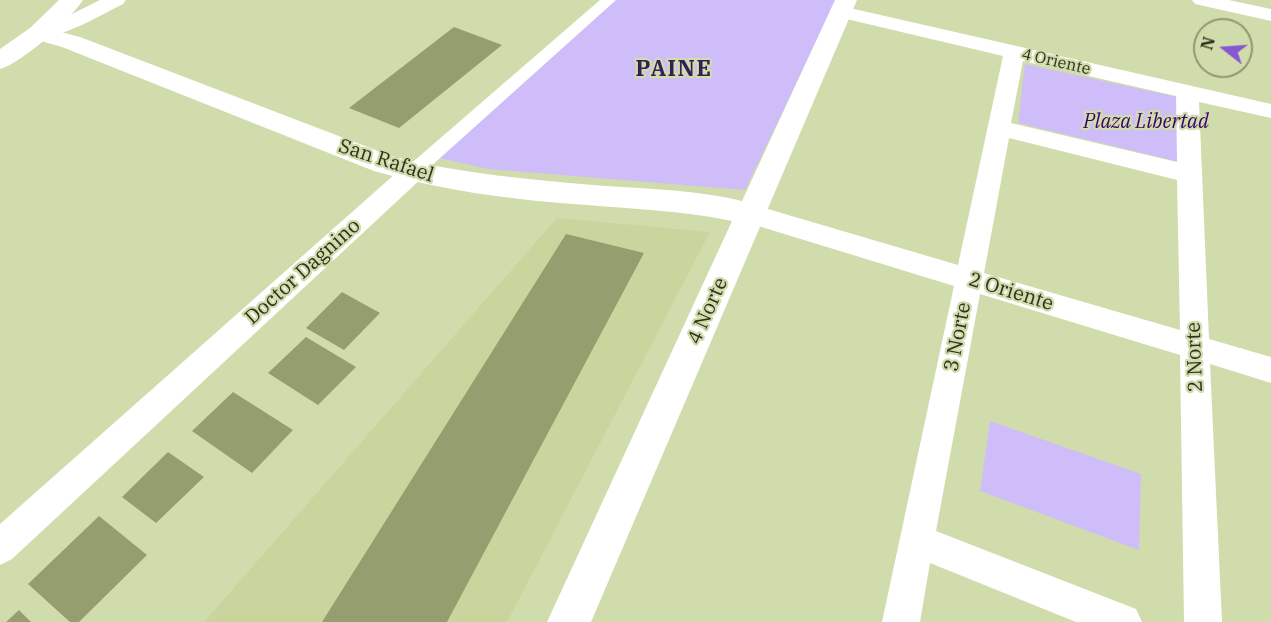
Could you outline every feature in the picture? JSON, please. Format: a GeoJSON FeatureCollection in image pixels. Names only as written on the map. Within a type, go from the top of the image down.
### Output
{"type":"FeatureCollection","features":[{"type":"Feature","properties":{"kind":"street"},"geometry":{"type":"LineString","coordinates":[[0,61],[38,33],[72,0]]}},
{"type":"Feature","properties":{"kind":"street"},"geometry":{"type":"LineString","coordinates":[[38,33],[75,20],[116,0]]}},
{"type":"Feature","properties":{"kind":"street","name":"Doctor Dagnino"},"geometry":{"type":"LineString","coordinates":[[0,547],[413,172],[609,0]]}},
{"type":"Feature","properties":{"kind":"street"},"geometry":{"type":"LineString","coordinates":[[1210,1],[1271,15]]}},
{"type":"Feature","properties":{"kind":"street","name":"4 Oriente"},"geometry":{"type":"LineString","coordinates":[[843,6],[1014,52],[1271,111]]}},
{"type":"Feature","properties":{"kind":"street","name":"4 Norte"},"geometry":{"type":"LineString","coordinates":[[569,622],[843,6]]}},
{"type":"Feature","properties":{"kind":"street","name":"San Rafael"},"geometry":{"type":"LineString","coordinates":[[38,33],[71,42],[384,164],[413,172],[505,188],[705,204],[751,214]]}},
{"type":"Feature","properties":{"kind":"street","name":"3 Norte"},"geometry":{"type":"LineString","coordinates":[[902,622],[1014,52]]}},
{"type":"Feature","properties":{"kind":"street","name":"2 Norte"},"geometry":{"type":"LineString","coordinates":[[1187,92],[1203,622]]}},
{"type":"Feature","properties":{"kind":"street"},"geometry":{"type":"LineString","coordinates":[[999,128],[1189,174]]}},
{"type":"Feature","properties":{"kind":"street","name":"2 Oriente"},"geometry":{"type":"LineString","coordinates":[[751,214],[1271,370]]}},
{"type":"Feature","properties":{"kind":"street"},"geometry":{"type":"LineString","coordinates":[[918,541],[1123,622]]}},
{"type":"Feature","properties":{"kind":"shaded area"},"geometry":{"type":"Polygon","coordinates":[[[557,218],[710,232],[507,622],[204,622],[557,218]]]}},
{"type":"Feature","properties":{"kind":"green space"},"geometry":{"type":"Polygon","coordinates":[[[601,0],[836,0],[745,190],[488,169],[426,155],[601,0]]]}},
{"type":"Feature","properties":{"kind":"green space","name":"Plaza Libertad"},"geometry":{"type":"Polygon","coordinates":[[[1025,64],[1177,97],[1180,162],[1018,123],[1025,64]]]}},
{"type":"Feature","properties":{"kind":"green space"},"geometry":{"type":"Polygon","coordinates":[[[990,421],[1141,474],[1139,550],[980,491],[990,421]]]}},
{"type":"Feature","properties":{"kind":"building"},"geometry":{"type":"Polygon","coordinates":[[[454,27],[502,45],[399,128],[349,108],[454,27]]]}},
{"type":"Feature","properties":{"kind":"building"},"geometry":{"type":"Polygon","coordinates":[[[566,234],[644,253],[447,622],[322,622],[566,234]]]}},
{"type":"Feature","properties":{"kind":"building"},"geometry":{"type":"Polygon","coordinates":[[[342,292],[380,313],[344,350],[306,328],[342,292]]]}},
{"type":"Feature","properties":{"kind":"building"},"geometry":{"type":"Polygon","coordinates":[[[306,337],[356,367],[318,405],[268,373],[306,337]]]}},
{"type":"Feature","properties":{"kind":"building"},"geometry":{"type":"Polygon","coordinates":[[[233,392],[293,430],[252,473],[192,431],[233,392]]]}},
{"type":"Feature","properties":{"kind":"building"},"geometry":{"type":"Polygon","coordinates":[[[168,452],[204,477],[156,523],[122,497],[168,452]]]}},
{"type":"Feature","properties":{"kind":"building"},"geometry":{"type":"Polygon","coordinates":[[[99,516],[147,555],[79,622],[70,622],[28,584],[99,516]]]}},
{"type":"Feature","properties":{"kind":"building"},"geometry":{"type":"Polygon","coordinates":[[[19,610],[31,622],[6,622],[19,610]]]}},
{"type":"Feature","properties":{"kind":"district","name":"PAINE"},"geometry":{"type":"Point","coordinates":[674,70]}}]}
